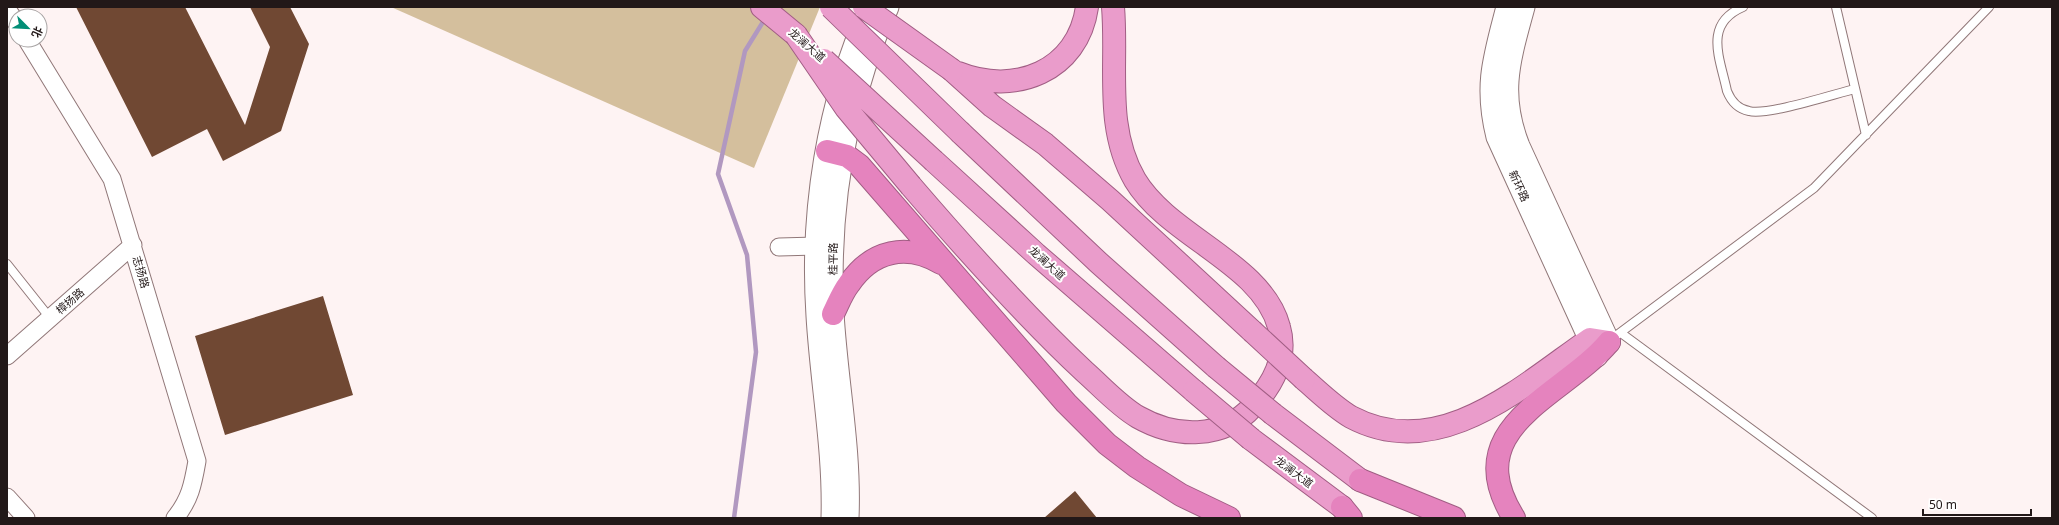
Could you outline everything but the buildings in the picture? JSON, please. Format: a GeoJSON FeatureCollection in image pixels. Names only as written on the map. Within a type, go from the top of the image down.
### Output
{"type":"FeatureCollection","features":[{"type":"Feature","properties":{"kind":"highway","name":"龙澜大道"},"geometry":{"type":"LineString","coordinates":[[762,7],[796,35],[1102,312],[1251,439],[1346,513]]}},
{"type":"Feature","properties":{"kind":"highway"},"geometry":{"type":"LineString","coordinates":[[831,7],[1098,263],[1216,368],[1273,414],[1360,480],[1454,518]]}},
{"type":"Feature","properties":{"kind":"highway"},"geometry":{"type":"LineString","coordinates":[[864,7],[952,70],[992,106],[1060,156],[1121,209],[1252,331],[1344,413],[1368,425],[1393,431],[1431,430],[1448,427],[1497,403],[1604,342]]}},
{"type":"Feature","properties":{"kind":"highway"},"geometry":{"type":"LineString","coordinates":[[952,70],[970,77],[1000,82],[1017,81],[1040,74],[1052,67],[1070,50],[1082,29],[1087,7]]}},
{"type":"Feature","properties":{"kind":"highway"},"geometry":{"type":"LineString","coordinates":[[796,35],[846,108],[971,256],[1036,324],[1088,374],[1137,417],[1170,430],[1193,433],[1216,430],[1240,418],[1266,390],[1278,369],[1282,350],[1279,326],[1267,301],[1247,278],[1158,209],[1135,179],[1121,146],[1116,128],[1114,101],[1113,7]]}},
{"type":"Feature","properties":{"kind":"highway"},"geometry":{"type":"LineString","coordinates":[[835,153],[859,165],[1084,422],[1107,444],[1151,476],[1181,495],[1229,518]]}},
{"type":"Feature","properties":{"kind":"highway"},"geometry":{"type":"LineString","coordinates":[[833,314],[853,278],[863,267],[879,257],[900,252],[919,253],[947,266]]}},
{"type":"Feature","properties":{"kind":"highway"},"geometry":{"type":"LineString","coordinates":[[1514,518],[1505,501],[1497,474],[1497,462],[1502,444],[1520,419],[1539,399],[1604,342]]}},
{"type":"Feature","properties":{"kind":"street","name":"桂平路"},"geometry":{"type":"LineString","coordinates":[[848,518],[848,451],[833,314],[835,153],[847,68],[870,7]]}},
{"type":"Feature","properties":{"kind":"street","name":"桂平路"},"geometry":{"type":"LineString","coordinates":[[832,518],[831,446],[817,316],[816,246],[822,175],[835,153],[862,72],[888,7]]}},
{"type":"Feature","properties":{"kind":"street","name":"新环路"},"geometry":{"type":"LineString","coordinates":[[1507,7],[1492,68],[1490,84],[1493,118],[1506,158],[1604,342]]}},
{"type":"Feature","properties":{"kind":"street","name":"新环路"},"geometry":{"type":"LineString","coordinates":[[1524,7],[1506,85],[1509,115],[1519,146],[1604,342]]}},
{"type":"Feature","properties":{"kind":"street","name":"志扬路"},"geometry":{"type":"LineString","coordinates":[[32,48],[112,179],[133,245],[196,461],[193,487],[182,509],[175,518]]}},
{"type":"Feature","properties":{"kind":"street","name":"樟扬路"},"geometry":{"type":"LineString","coordinates":[[7,356],[133,245]]}},
{"type":"Feature","properties":{"kind":"street"},"geometry":{"type":"LineString","coordinates":[[779,247],[816,246]]}},
{"type":"Feature","properties":{"kind":"street"},"geometry":{"type":"LineString","coordinates":[[7,497],[26,518]]}},
{"type":"Feature","properties":{"kind":"lane"},"geometry":{"type":"LineString","coordinates":[[1744,7],[1735,11],[1722,22],[1717,37],[1727,91],[1730,98],[1741,108],[1748,111],[1764,112],[1855,89]]}},
{"type":"Feature","properties":{"kind":"lane"},"geometry":{"type":"LineString","coordinates":[[1836,7],[1866,135]]}},
{"type":"Feature","properties":{"kind":"lane"},"geometry":{"type":"LineString","coordinates":[[1872,518],[1604,342],[1802,198],[1824,178],[1989,7]]}},
{"type":"Feature","properties":{"kind":"lane"},"geometry":{"type":"LineString","coordinates":[[7,264],[50,318]]}},
{"type":"Feature","properties":{"kind":"shaded area"},"geometry":{"type":"Polygon","coordinates":[[[391,7],[820,7],[754,168],[391,7]]]}},
{"type":"Feature","properties":{"kind":"waterway"},"geometry":{"type":"LineString","coordinates":[[734,518],[756,352],[747,255],[718,174],[745,51],[766,17]]}}]}
